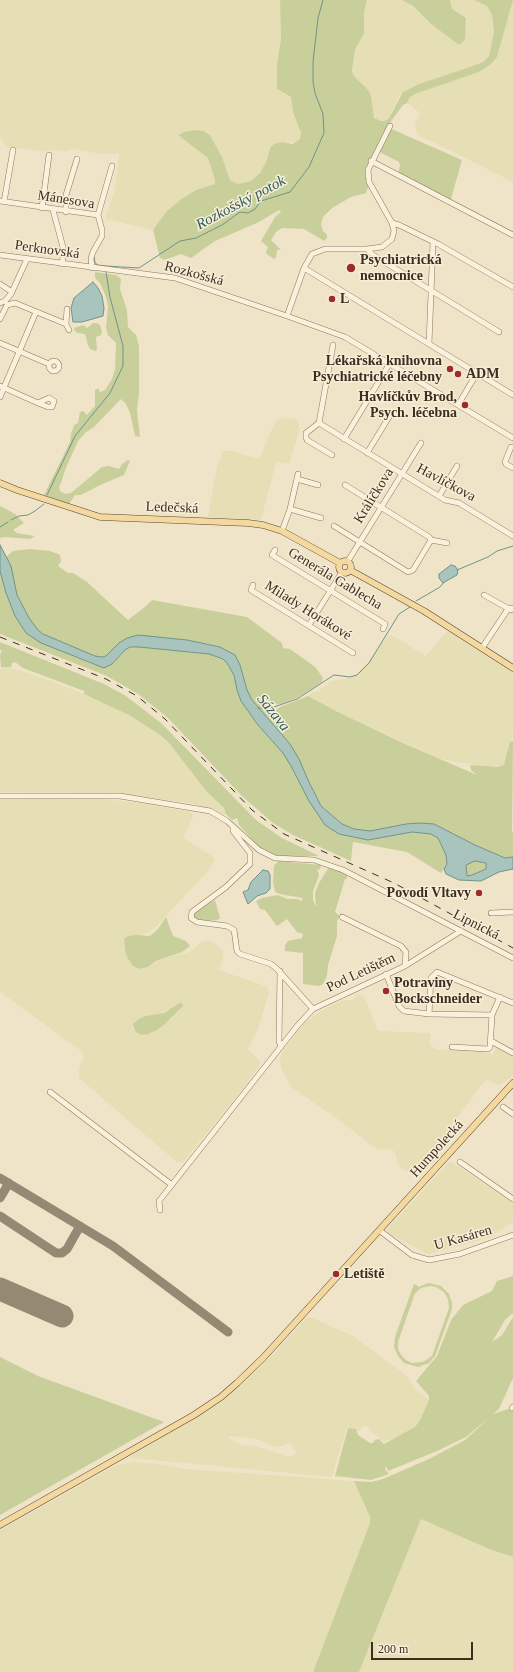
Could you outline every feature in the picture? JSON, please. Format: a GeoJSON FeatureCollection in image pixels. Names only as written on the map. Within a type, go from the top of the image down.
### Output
{"type":"FeatureCollection","features":[{"type":"Feature","properties":{"kind":"main road","name":"Ledečská"},"geometry":{"type":"LineString","coordinates":[[0,483],[100,517],[248,523],[263,525],[282,531],[340,563]]}},
{"type":"Feature","properties":{"kind":"main road"},"geometry":{"type":"LineString","coordinates":[[350,570],[351,564],[348,561],[344,560],[340,563],[339,567],[342,572],[347,572],[350,570],[424,611],[513,668]]}},
{"type":"Feature","properties":{"kind":"main road","name":"Humpolecká"},"geometry":{"type":"LineString","coordinates":[[0,1525],[183,1420],[229,1390],[263,1358],[513,1083]]}},
{"type":"Feature","properties":{"kind":"street"},"geometry":{"type":"LineString","coordinates":[[287,316],[304,268],[312,254],[318,250],[325,249],[367,249],[382,247],[392,239],[394,230],[392,223],[370,182],[368,170],[390,126]]}},
{"type":"Feature","properties":{"kind":"street"},"geometry":{"type":"LineString","coordinates":[[2,201],[13,150]]}},
{"type":"Feature","properties":{"kind":"street"},"geometry":{"type":"LineString","coordinates":[[42,208],[49,155]]}},
{"type":"Feature","properties":{"kind":"street"},"geometry":{"type":"LineString","coordinates":[[66,212],[66,195],[77,159]]}},
{"type":"Feature","properties":{"kind":"street"},"geometry":{"type":"LineString","coordinates":[[372,161],[513,235]]}},
{"type":"Feature","properties":{"kind":"street"},"geometry":{"type":"LineString","coordinates":[[98,215],[112,166]]}},
{"type":"Feature","properties":{"kind":"street","name":"Mánesova"},"geometry":{"type":"LineString","coordinates":[[2,201],[66,212],[98,215],[102,236],[91,258],[92,268]]}},
{"type":"Feature","properties":{"kind":"street"},"geometry":{"type":"LineString","coordinates":[[53,210],[64,251],[62,264]]}},
{"type":"Feature","properties":{"kind":"street"},"geometry":{"type":"LineString","coordinates":[[392,223],[400,225],[433,242],[513,287]]}},
{"type":"Feature","properties":{"kind":"street"},"geometry":{"type":"LineString","coordinates":[[429,344],[433,242]]}},
{"type":"Feature","properties":{"kind":"street"},"geometry":{"type":"LineString","coordinates":[[367,249],[373,255],[499,332]]}},
{"type":"Feature","properties":{"kind":"street","name":"Perknovská"},"geometry":{"type":"LineString","coordinates":[[0,255],[92,268]]}},
{"type":"Feature","properties":{"kind":"street"},"geometry":{"type":"LineString","coordinates":[[0,303],[5,301],[12,292],[27,259]]}},
{"type":"Feature","properties":{"kind":"street","name":"Rozkošská"},"geometry":{"type":"LineString","coordinates":[[92,268],[175,278],[345,337],[513,438]]}},
{"type":"Feature","properties":{"kind":"street"},"geometry":{"type":"LineString","coordinates":[[304,268],[513,395]]}},
{"type":"Feature","properties":{"kind":"street"},"geometry":{"type":"LineString","coordinates":[[0,284],[12,292]]}},
{"type":"Feature","properties":{"kind":"street"},"geometry":{"type":"LineString","coordinates":[[0,320],[7,305],[15,303],[66,324]]}},
{"type":"Feature","properties":{"kind":"street"},"geometry":{"type":"LineString","coordinates":[[67,310],[66,324],[69,330]]}},
{"type":"Feature","properties":{"kind":"street"},"geometry":{"type":"LineString","coordinates":[[0,397],[2,387],[36,312]]}},
{"type":"Feature","properties":{"kind":"street"},"geometry":{"type":"LineString","coordinates":[[0,343],[49,364]]}},
{"type":"Feature","properties":{"kind":"street"},"geometry":{"type":"LineString","coordinates":[[332,345],[319,423],[306,433],[307,440],[332,455]]}},
{"type":"Feature","properties":{"kind":"street"},"geometry":{"type":"LineString","coordinates":[[344,439],[390,363]]}},
{"type":"Feature","properties":{"kind":"street"},"geometry":{"type":"LineString","coordinates":[[458,405],[477,373]]}},
{"type":"Feature","properties":{"kind":"street"},"geometry":{"type":"LineString","coordinates":[[2,387],[38,403]]}},
{"type":"Feature","properties":{"kind":"street"},"geometry":{"type":"LineString","coordinates":[[368,453],[389,417]]}},
{"type":"Feature","properties":{"kind":"street","name":"Havlíčkova"},"geometry":{"type":"LineString","coordinates":[[319,423],[439,496],[448,501],[461,504],[513,536]]}},
{"type":"Feature","properties":{"kind":"street","name":"Králíčkova"},"geometry":{"type":"LineString","coordinates":[[348,561],[421,443]]}},
{"type":"Feature","properties":{"kind":"street"},"geometry":{"type":"LineString","coordinates":[[512,446],[505,462],[513,468]]}},
{"type":"Feature","properties":{"kind":"street"},"geometry":{"type":"LineString","coordinates":[[439,496],[457,466]]}},
{"type":"Feature","properties":{"kind":"street"},"geometry":{"type":"LineString","coordinates":[[282,531],[290,509],[298,477],[318,485]]}},
{"type":"Feature","properties":{"kind":"street"},"geometry":{"type":"LineString","coordinates":[[345,485],[430,537],[431,540],[447,543]]}},
{"type":"Feature","properties":{"kind":"street"},"geometry":{"type":"LineString","coordinates":[[290,509],[322,518]]}},
{"type":"Feature","properties":{"kind":"street"},"geometry":{"type":"LineString","coordinates":[[334,526],[410,572],[413,570],[431,540]]}},
{"type":"Feature","properties":{"kind":"street","name":"Generála Gablecha"},"geometry":{"type":"LineString","coordinates":[[272,555],[386,624]]}},
{"type":"Feature","properties":{"kind":"street"},"geometry":{"type":"LineString","coordinates":[[309,625],[342,572]]}},
{"type":"Feature","properties":{"kind":"street","name":"Milady Horákové"},"geometry":{"type":"LineString","coordinates":[[251,590],[353,653]]}},
{"type":"Feature","properties":{"kind":"street"},"geometry":{"type":"LineString","coordinates":[[482,648],[511,609],[484,595]]}},
{"type":"Feature","properties":{"kind":"street","name":"Lipnická"},"geometry":{"type":"LineString","coordinates":[[0,796],[120,796],[210,811],[227,821],[258,850],[275,858],[314,860],[343,870],[513,958]]}},
{"type":"Feature","properties":{"kind":"street"},"geometry":{"type":"LineString","coordinates":[[232,826],[233,831],[250,853],[250,864],[226,887],[192,912],[191,918],[197,922],[232,928],[235,932],[237,951],[240,954],[271,964],[280,971],[313,1010]]}},
{"type":"Feature","properties":{"kind":"street"},"geometry":{"type":"LineString","coordinates":[[491,913],[513,912]]}},
{"type":"Feature","properties":{"kind":"street"},"geometry":{"type":"LineString","coordinates":[[342,917],[401,946],[406,952],[405,966]]}},
{"type":"Feature","properties":{"kind":"street","name":"Pod Letištěm"},"geometry":{"type":"LineString","coordinates":[[160,1210],[159,1201],[298,1025],[313,1010],[405,966],[461,931]]}},
{"type":"Feature","properties":{"kind":"street"},"geometry":{"type":"LineString","coordinates":[[280,971],[279,1041],[281,1047]]}},
{"type":"Feature","properties":{"kind":"street"},"geometry":{"type":"LineString","coordinates":[[429,1014],[431,978],[437,972],[513,1002]]}},
{"type":"Feature","properties":{"kind":"street"},"geometry":{"type":"LineString","coordinates":[[386,974],[399,1006],[404,1011],[429,1014],[492,1015]]}},
{"type":"Feature","properties":{"kind":"street"},"geometry":{"type":"LineString","coordinates":[[452,1047],[489,1048],[491,1046],[492,1015],[500,998]]}},
{"type":"Feature","properties":{"kind":"street"},"geometry":{"type":"LineString","coordinates":[[491,1041],[513,1053]]}},
{"type":"Feature","properties":{"kind":"street"},"geometry":{"type":"LineString","coordinates":[[50,1092],[172,1186]]}},
{"type":"Feature","properties":{"kind":"street"},"geometry":{"type":"LineString","coordinates":[[503,1106],[513,1114]]}},
{"type":"Feature","properties":{"kind":"street"},"geometry":{"type":"LineString","coordinates":[[460,1162],[513,1199]]}},
{"type":"Feature","properties":{"kind":"street","name":"U Kasáren"},"geometry":{"type":"LineString","coordinates":[[379,1230],[412,1255],[429,1260],[460,1254],[513,1235]]}},
{"type":"Feature","properties":{"kind":"shaded area"},"geometry":{"type":"Polygon","coordinates":[[[0,0],[280,0],[281,39],[277,64],[281,92],[291,97],[293,112],[301,133],[300,139],[296,143],[287,142],[270,148],[267,160],[260,173],[251,181],[238,184],[230,180],[222,157],[210,135],[204,131],[184,132],[177,135],[208,158],[215,184],[196,190],[180,200],[166,212],[152,230],[107,219],[106,217],[115,189],[119,154],[101,154],[70,149],[69,151],[43,151],[6,147],[0,137],[0,0]]]}},
{"type":"Feature","properties":{"kind":"shaded area"},"geometry":{"type":"Polygon","coordinates":[[[367,0],[402,0],[408,2],[431,24],[461,44],[467,21],[466,18],[452,9],[450,0],[474,0],[487,6],[492,15],[494,32],[489,56],[483,62],[408,89],[399,96],[389,118],[385,121],[377,120],[373,114],[371,96],[354,76],[352,71],[355,50],[364,33],[364,13],[367,0]]]}},
{"type":"Feature","properties":{"kind":"shaded area"},"geometry":{"type":"Polygon","coordinates":[[[513,0],[513,182],[417,135],[415,126],[420,113],[407,103],[410,97],[415,94],[479,72],[497,57],[513,0]]]}},
{"type":"Feature","properties":{"kind":"shaded area"},"geometry":{"type":"Polygon","coordinates":[[[280,418],[295,419],[299,424],[299,431],[289,464],[276,462],[261,520],[208,517],[217,467],[223,451],[231,451],[258,459],[260,458],[269,435],[277,420],[280,418]]]}},
{"type":"Feature","properties":{"kind":"shaded area"},"geometry":{"type":"Polygon","coordinates":[[[448,631],[513,673],[513,733],[506,764],[503,766],[492,767],[440,759],[338,712],[308,696],[313,692],[319,691],[330,681],[345,679],[357,674],[389,635],[394,636],[425,656],[448,631]]]}},
{"type":"Feature","properties":{"kind":"shaded area"},"geometry":{"type":"Polygon","coordinates":[[[5,666],[49,680],[105,703],[129,715],[160,735],[169,743],[207,792],[224,808],[226,814],[225,815],[194,804],[118,793],[0,792],[0,669],[5,666]]]}},
{"type":"Feature","properties":{"kind":"shaded area"},"geometry":{"type":"Polygon","coordinates":[[[0,799],[104,799],[146,804],[191,812],[193,817],[183,838],[215,858],[207,872],[153,930],[142,935],[128,936],[124,941],[125,950],[139,969],[143,969],[162,959],[190,952],[202,941],[208,940],[216,944],[223,951],[223,959],[219,970],[266,986],[269,992],[258,1029],[248,1049],[259,1060],[260,1064],[240,1092],[183,1162],[177,1162],[79,1078],[79,1070],[84,1056],[80,1050],[0,992],[0,799]],[[182,1003],[177,1004],[169,1010],[133,1025],[133,1029],[148,1034],[153,1032],[169,1021],[183,1006],[182,1003]]]}},
{"type":"Feature","properties":{"kind":"shaded area"},"geometry":{"type":"Polygon","coordinates":[[[358,995],[364,996],[378,1031],[430,1033],[430,1045],[437,1050],[482,1051],[493,1055],[496,1047],[499,1047],[513,1056],[513,1074],[511,1078],[499,1085],[488,1080],[483,1083],[452,1125],[443,1142],[437,1149],[436,1159],[419,1177],[415,1177],[399,1166],[395,1152],[390,1149],[378,1150],[335,1117],[291,1087],[281,1068],[280,1056],[304,1023],[321,1011],[343,1000],[352,1000],[358,995]]]}},
{"type":"Feature","properties":{"kind":"shaded area"},"geometry":{"type":"Polygon","coordinates":[[[450,1161],[513,1203],[513,1222],[488,1238],[428,1254],[390,1234],[387,1229],[450,1161]]]}},
{"type":"Feature","properties":{"kind":"shaded area"},"geometry":{"type":"Polygon","coordinates":[[[310,1317],[353,1336],[406,1375],[416,1390],[429,1400],[420,1420],[415,1427],[400,1436],[385,1441],[381,1440],[365,1425],[359,1431],[347,1427],[332,1477],[131,1458],[132,1455],[223,1401],[270,1358],[305,1319],[310,1317]],[[228,1437],[243,1445],[255,1446],[289,1457],[294,1455],[296,1451],[291,1444],[284,1444],[280,1447],[272,1446],[256,1439],[228,1437]]]}},
{"type":"Feature","properties":{"kind":"shaded area"},"geometry":{"type":"Polygon","coordinates":[[[134,1462],[161,1464],[187,1469],[354,1481],[370,1517],[370,1523],[313,1672],[0,1672],[0,1530],[116,1465],[134,1462]]]}},
{"type":"Feature","properties":{"kind":"shaded area"},"geometry":{"type":"Polygon","coordinates":[[[421,1519],[489,1549],[513,1557],[513,1672],[359,1672],[421,1519]]]}},
{"type":"Feature","properties":{"kind":"green space"},"geometry":{"type":"Polygon","coordinates":[[[280,0],[367,0],[364,13],[364,33],[355,50],[352,71],[354,76],[368,90],[371,96],[374,118],[385,121],[389,118],[403,92],[419,84],[483,62],[489,56],[494,32],[492,15],[487,6],[474,0],[513,0],[497,57],[491,64],[479,72],[410,97],[407,103],[403,105],[387,127],[462,160],[451,199],[447,199],[398,173],[400,166],[399,162],[376,150],[365,169],[365,176],[369,184],[366,193],[351,197],[332,208],[323,217],[321,224],[323,231],[327,235],[327,238],[324,241],[304,229],[282,228],[276,232],[271,240],[281,250],[277,250],[276,258],[274,259],[267,254],[266,252],[268,247],[261,241],[275,217],[281,212],[279,210],[259,222],[215,241],[191,258],[181,254],[165,260],[160,258],[153,230],[157,224],[166,212],[180,200],[196,190],[215,184],[208,158],[178,135],[184,132],[197,130],[204,131],[210,135],[222,157],[230,180],[238,184],[251,181],[260,173],[267,160],[270,148],[274,144],[282,142],[293,144],[300,139],[301,133],[293,112],[291,97],[277,89],[277,64],[281,39],[280,0]]]}},
{"type":"Feature","properties":{"kind":"green space"},"geometry":{"type":"Polygon","coordinates":[[[402,0],[450,0],[452,9],[466,18],[465,39],[461,44],[458,44],[431,24],[413,6],[402,0]]]}},
{"type":"Feature","properties":{"kind":"green space"},"geometry":{"type":"Polygon","coordinates":[[[95,272],[116,275],[121,279],[120,289],[127,310],[128,327],[136,335],[139,346],[139,393],[137,410],[140,437],[135,436],[130,413],[126,404],[121,399],[78,441],[59,488],[61,492],[66,494],[71,493],[102,467],[108,466],[119,469],[122,464],[128,460],[130,461],[124,475],[81,495],[75,495],[69,504],[44,495],[70,442],[74,425],[78,423],[80,412],[83,411],[87,415],[95,406],[95,390],[98,388],[100,392],[105,390],[112,379],[115,369],[116,343],[108,335],[106,328],[108,306],[100,283],[95,278],[95,272]]]}},
{"type":"Feature","properties":{"kind":"green space"},"geometry":{"type":"Polygon","coordinates":[[[93,323],[100,325],[102,331],[101,335],[96,337],[97,350],[95,351],[90,349],[85,334],[78,333],[74,328],[83,325],[87,328],[93,323]]]}},
{"type":"Feature","properties":{"kind":"green space"},"geometry":{"type":"Polygon","coordinates":[[[0,506],[15,514],[24,523],[13,530],[17,533],[35,536],[30,539],[0,538],[0,506]]]}},
{"type":"Feature","properties":{"kind":"green space"},"geometry":{"type":"Polygon","coordinates":[[[30,549],[50,551],[60,555],[61,561],[58,566],[68,573],[73,573],[87,582],[128,620],[152,600],[247,617],[282,643],[283,648],[290,649],[316,668],[323,678],[322,682],[297,698],[281,704],[270,705],[276,710],[308,696],[403,743],[477,775],[471,770],[470,765],[498,767],[504,765],[510,742],[513,741],[513,857],[505,858],[475,845],[434,824],[406,824],[370,831],[354,829],[342,824],[321,806],[299,759],[290,744],[252,700],[247,690],[240,665],[220,647],[187,640],[171,639],[119,643],[106,656],[102,657],[95,656],[43,634],[29,618],[17,595],[6,557],[13,551],[30,549]]]}},
{"type":"Feature","properties":{"kind":"green space"},"geometry":{"type":"Polygon","coordinates":[[[0,571],[6,593],[15,616],[26,633],[56,649],[95,665],[112,664],[125,650],[130,647],[209,654],[223,659],[234,675],[241,701],[258,725],[283,753],[339,834],[368,840],[412,832],[431,834],[438,838],[446,855],[447,864],[441,873],[407,852],[353,842],[351,861],[293,835],[273,823],[242,796],[167,717],[138,694],[107,676],[0,634],[0,571]]]}},
{"type":"Feature","properties":{"kind":"green space"},"geometry":{"type":"Polygon","coordinates":[[[0,642],[104,684],[126,696],[161,723],[256,820],[282,838],[319,856],[281,856],[273,855],[261,849],[239,825],[237,818],[232,820],[226,814],[224,808],[207,792],[169,743],[160,735],[129,715],[84,694],[84,691],[23,668],[15,662],[12,663],[11,667],[1,667],[0,655],[2,650],[0,650],[0,642]]]}},
{"type":"Feature","properties":{"kind":"green space"},"geometry":{"type":"Polygon","coordinates":[[[278,861],[320,865],[321,867],[319,870],[317,869],[319,874],[313,891],[313,900],[316,907],[315,893],[319,883],[329,867],[347,874],[347,879],[345,879],[335,912],[340,916],[337,921],[337,936],[328,965],[327,976],[323,984],[319,986],[303,984],[303,953],[285,951],[285,945],[288,941],[302,938],[303,934],[297,932],[287,919],[277,926],[265,910],[260,909],[256,901],[262,898],[278,895],[287,899],[297,899],[301,901],[303,899],[275,892],[273,882],[274,866],[278,861]]]}},
{"type":"Feature","properties":{"kind":"green space"},"geometry":{"type":"Polygon","coordinates":[[[475,861],[486,863],[486,869],[467,876],[466,865],[475,861]]]}},
{"type":"Feature","properties":{"kind":"green space"},"geometry":{"type":"Polygon","coordinates":[[[215,900],[220,918],[217,920],[199,921],[193,917],[193,913],[215,900]]]}},
{"type":"Feature","properties":{"kind":"green space"},"geometry":{"type":"Polygon","coordinates":[[[166,917],[173,936],[186,941],[190,946],[182,952],[156,961],[148,967],[140,969],[133,966],[127,957],[124,939],[128,936],[136,935],[150,936],[158,929],[166,917]]]}},
{"type":"Feature","properties":{"kind":"green space"},"geometry":{"type":"Polygon","coordinates":[[[179,1003],[182,1003],[183,1006],[157,1030],[141,1035],[135,1031],[133,1024],[139,1019],[146,1016],[164,1013],[179,1003]]]}},
{"type":"Feature","properties":{"kind":"green space"},"geometry":{"type":"Polygon","coordinates":[[[513,1276],[513,1313],[505,1320],[492,1342],[502,1335],[513,1317],[513,1378],[499,1409],[493,1414],[508,1409],[513,1410],[513,1557],[489,1549],[421,1519],[359,1672],[313,1672],[370,1523],[370,1517],[354,1481],[371,1482],[383,1479],[429,1459],[465,1440],[491,1416],[466,1437],[437,1451],[388,1471],[386,1466],[385,1470],[389,1474],[371,1480],[335,1476],[348,1428],[356,1429],[358,1435],[370,1443],[373,1443],[375,1440],[379,1439],[384,1444],[415,1427],[420,1420],[429,1400],[429,1396],[416,1381],[437,1356],[451,1320],[463,1305],[492,1291],[497,1281],[513,1276]]]}},
{"type":"Feature","properties":{"kind":"green space"},"geometry":{"type":"Polygon","coordinates":[[[429,1283],[441,1286],[449,1294],[452,1309],[435,1356],[429,1363],[418,1367],[404,1363],[398,1356],[394,1347],[395,1337],[414,1284],[418,1287],[429,1283]],[[430,1286],[421,1288],[415,1293],[398,1342],[398,1349],[401,1355],[412,1363],[423,1362],[432,1356],[449,1308],[448,1299],[444,1292],[436,1287],[430,1286]]]}},
{"type":"Feature","properties":{"kind":"green space"},"geometry":{"type":"Polygon","coordinates":[[[0,1357],[38,1376],[164,1422],[0,1515],[0,1357]]]}},
{"type":"Feature","properties":{"kind":"water"},"geometry":{"type":"Polygon","coordinates":[[[93,282],[102,296],[104,308],[103,316],[82,322],[73,322],[71,308],[74,298],[93,282]]]}},
{"type":"Feature","properties":{"kind":"water"},"geometry":{"type":"Polygon","coordinates":[[[0,545],[11,566],[17,595],[29,618],[38,630],[43,634],[95,656],[106,656],[119,643],[127,638],[138,635],[187,640],[220,647],[235,655],[252,700],[290,744],[299,759],[321,806],[342,824],[354,829],[370,831],[406,824],[434,824],[475,845],[505,858],[513,857],[513,869],[499,872],[481,881],[459,880],[446,874],[444,869],[447,864],[446,855],[438,838],[431,834],[412,832],[368,840],[339,834],[325,825],[309,801],[283,753],[258,725],[241,701],[234,675],[223,659],[209,654],[130,647],[125,650],[112,664],[104,668],[41,643],[26,633],[15,616],[6,593],[0,571],[0,545]],[[475,861],[466,865],[467,876],[486,869],[486,863],[475,861]]]}},
{"type":"Feature","properties":{"kind":"water"},"geometry":{"type":"Polygon","coordinates":[[[451,565],[455,566],[458,570],[457,575],[443,583],[439,578],[439,574],[451,565]]]}},
{"type":"Feature","properties":{"kind":"water"},"geometry":{"type":"Polygon","coordinates":[[[263,870],[268,871],[270,875],[270,889],[266,893],[257,896],[248,904],[243,892],[248,890],[251,882],[263,870]]]}},
{"type":"Feature","properties":{"kind":"waterway","name":"Rozkošský potok"},"geometry":{"type":"LineString","coordinates":[[105,266],[139,268],[180,241],[196,238],[222,225],[240,212],[248,213],[255,209],[261,201],[290,192],[309,167],[324,133],[323,114],[315,93],[313,82],[313,62],[318,18],[323,0]]}},
{"type":"Feature","properties":{"kind":"waterway"},"geometry":{"type":"LineString","coordinates":[[94,257],[95,263],[105,266]]}},
{"type":"Feature","properties":{"kind":"waterway","name":"Rozkošský potok"},"geometry":{"type":"LineString","coordinates":[[47,495],[75,436],[110,393],[123,366],[123,346],[110,297],[106,272]]}},
{"type":"Feature","properties":{"kind":"waterway","name":"Rozkošský potok"},"geometry":{"type":"LineString","coordinates":[[11,520],[19,516],[28,515],[44,504]]}},
{"type":"Feature","properties":{"kind":"waterway","name":"Rozkošský potok"},"geometry":{"type":"LineString","coordinates":[[0,527],[8,522]]}},
{"type":"Feature","properties":{"kind":"waterway"},"geometry":{"type":"LineString","coordinates":[[457,570],[488,557],[497,551],[513,546]]}},
{"type":"Feature","properties":{"kind":"waterway"},"geometry":{"type":"LineString","coordinates":[[416,601],[440,587],[444,582]]}},
{"type":"Feature","properties":{"kind":"waterway","name":"Sázava"},"geometry":{"type":"LineString","coordinates":[[258,708],[271,708],[297,699],[334,675],[350,677],[357,675],[369,663],[399,614],[410,607]]}},
{"type":"Feature","properties":{"kind":"taxiway"},"geometry":{"type":"LineString","coordinates":[[0,1178],[113,1246],[228,1332]]}},
{"type":"Feature","properties":{"kind":"taxiway"},"geometry":{"type":"LineString","coordinates":[[0,1198],[9,1183]]}},
{"type":"Feature","properties":{"kind":"taxiway"},"geometry":{"type":"LineString","coordinates":[[0,1216],[56,1253],[62,1253],[67,1249],[80,1226]]}},
{"type":"Feature","properties":{"kind":"runway"},"geometry":{"type":"LineString","coordinates":[[0,1289],[62,1316]]}},
{"type":"Feature","properties":{"kind":"railway"},"geometry":{"type":"LineString","coordinates":[[0,637],[106,679],[137,696],[165,719],[252,810],[284,834],[394,883],[513,948]]}},
{"type":"Feature","properties":{"kind":"place","name":"Psychiatrická nemocnice"},"geometry":{"type":"Point","coordinates":[351,268]}},
{"type":"Feature","properties":{"kind":"place","name":"L"},"geometry":{"type":"Point","coordinates":[332,299]}},
{"type":"Feature","properties":{"kind":"place","name":"Lékařská knihovna Psychiatrické léčebny"},"geometry":{"type":"Point","coordinates":[450,369]}},
{"type":"Feature","properties":{"kind":"place","name":"ADM"},"geometry":{"type":"Point","coordinates":[458,374]}},
{"type":"Feature","properties":{"kind":"place","name":"Havlíčkův Brod, Psych. léčebna"},"geometry":{"type":"Point","coordinates":[465,405]}},
{"type":"Feature","properties":{"kind":"place","name":"Povodí Vltavy"},"geometry":{"type":"Point","coordinates":[479,893]}},
{"type":"Feature","properties":{"kind":"place","name":"Potraviny Bockschneider"},"geometry":{"type":"Point","coordinates":[386,991]}},
{"type":"Feature","properties":{"kind":"place","name":"Letiště"},"geometry":{"type":"Point","coordinates":[336,1274]}}]}
